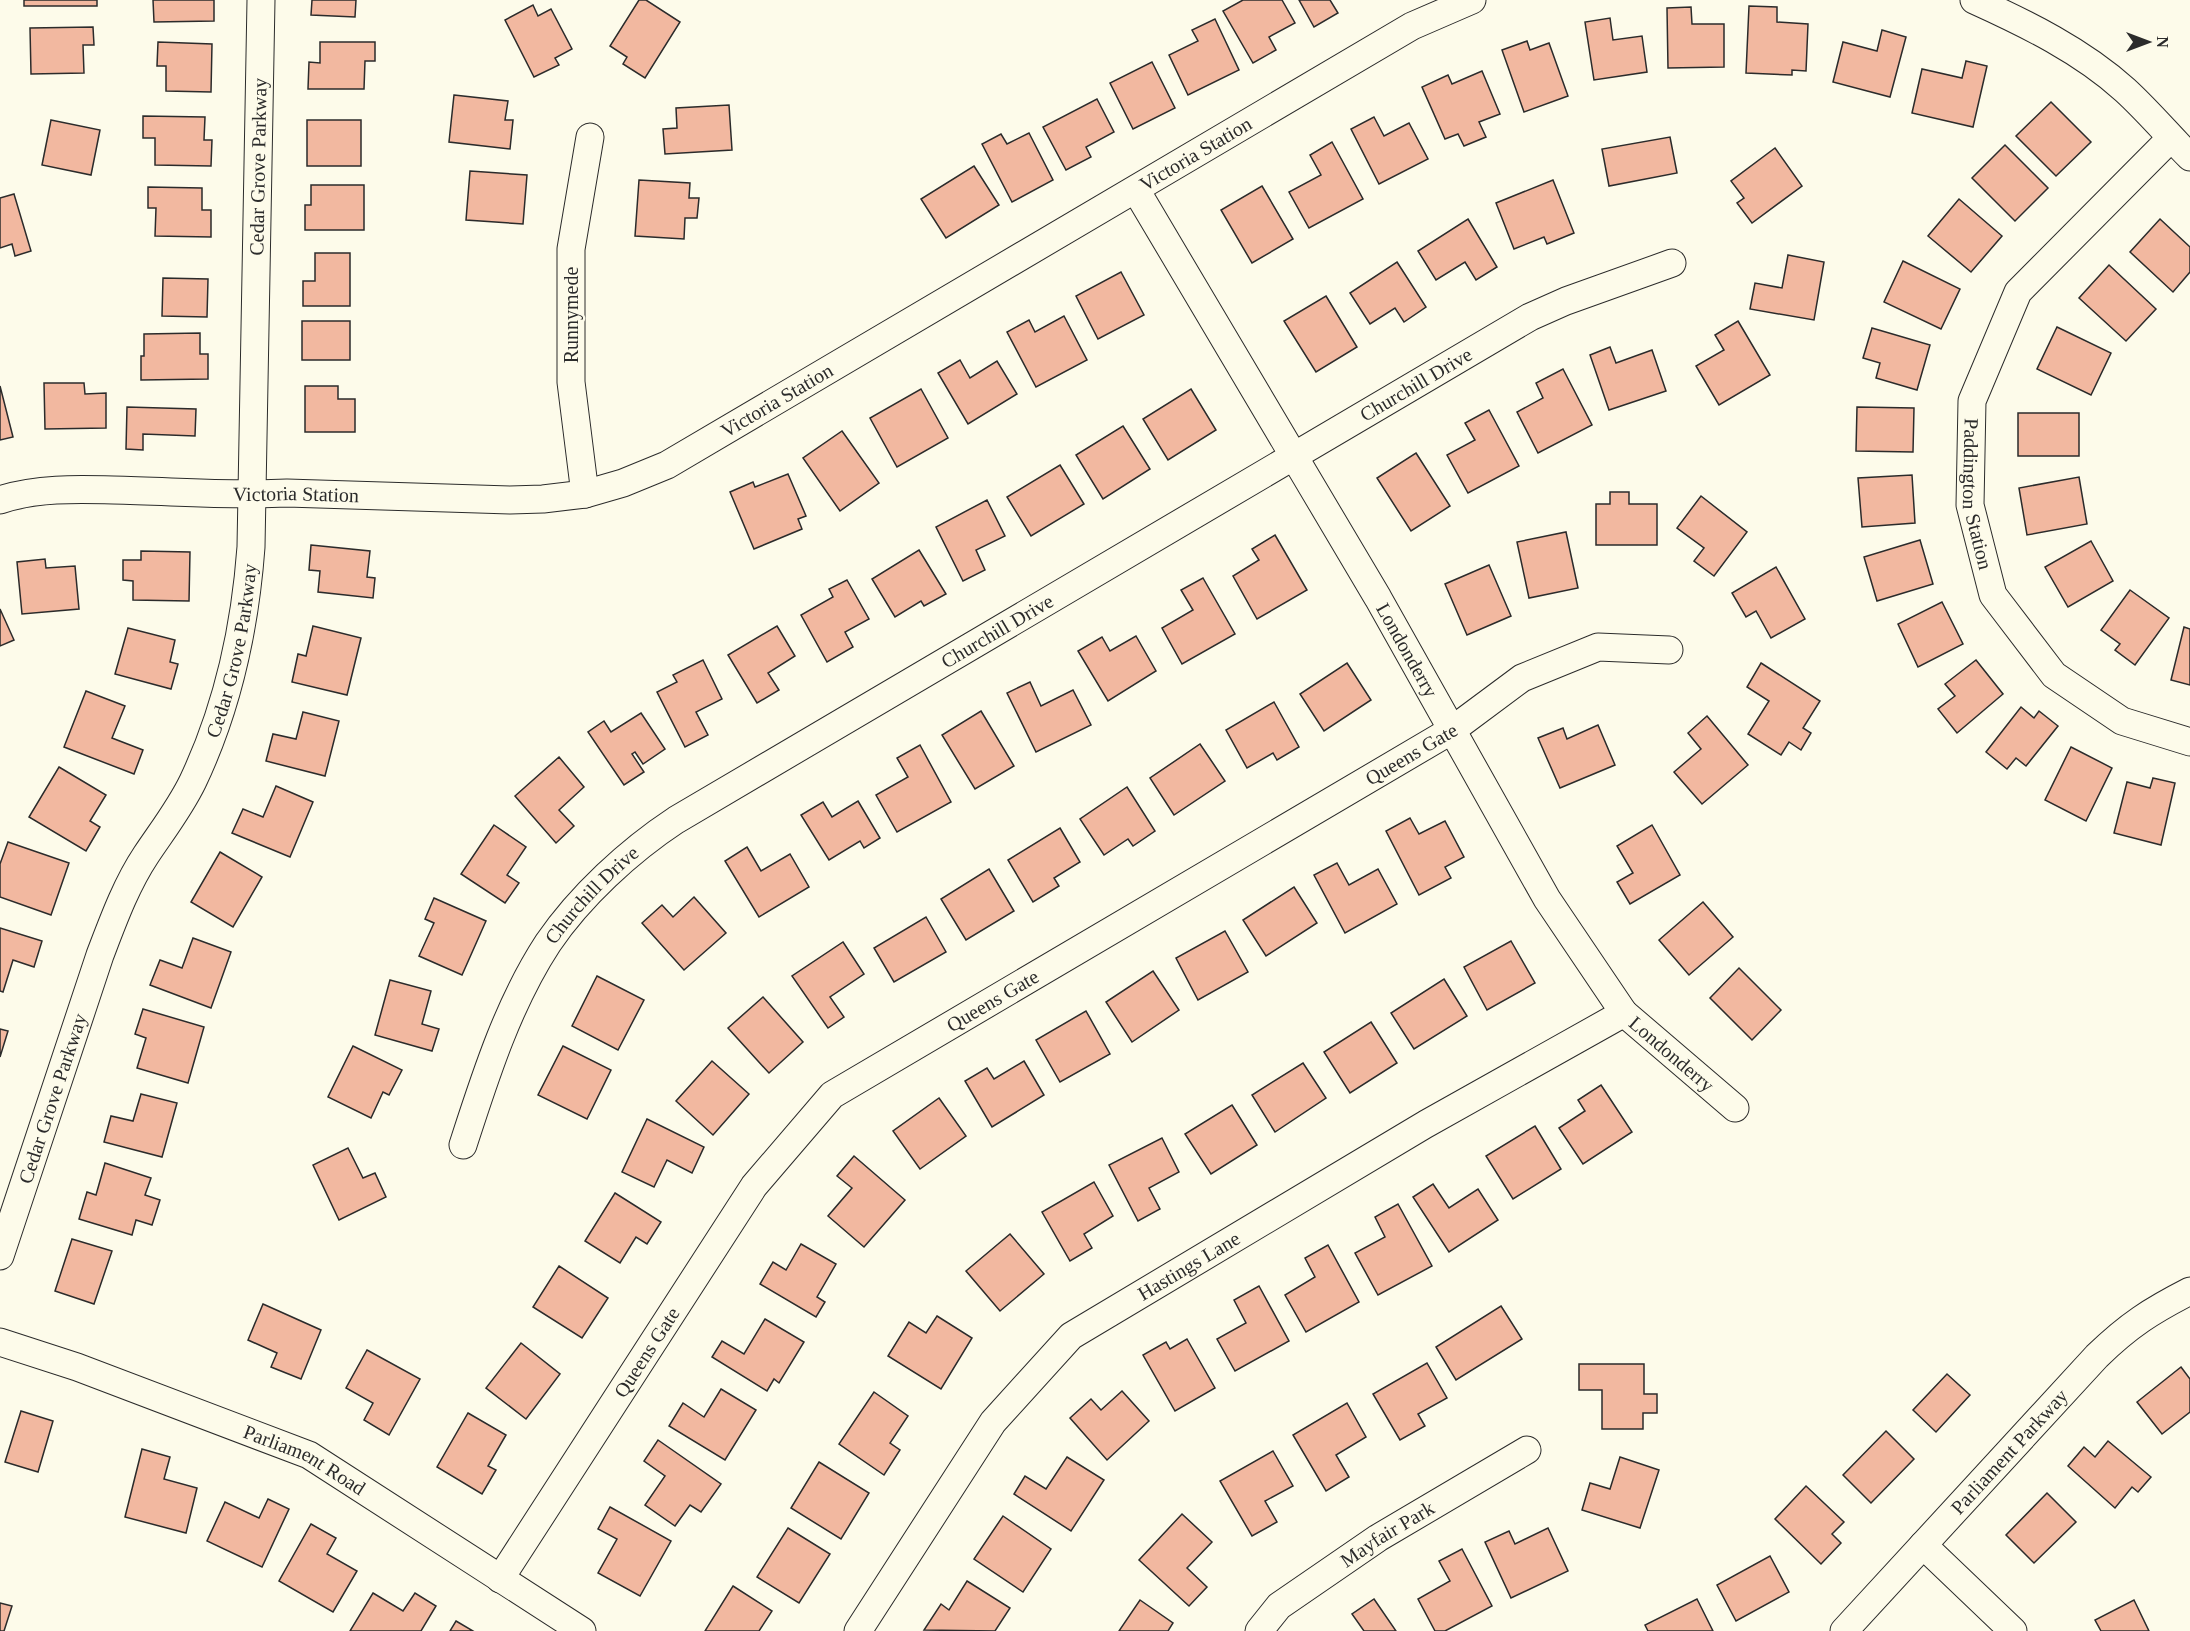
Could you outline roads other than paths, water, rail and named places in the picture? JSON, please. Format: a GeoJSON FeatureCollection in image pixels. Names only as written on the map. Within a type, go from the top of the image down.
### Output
{"type":"FeatureCollection","features":[{"type":"Feature","properties":{"kind":"street","name":"Cedar Grove Parkway"},"geometry":{"type":"LineString","coordinates":[[0,1256],[116,913],[145,856],[171,821],[192,782],[211,737],[236,661],[248,589],[252,495],[261,0]]}},
{"type":"Feature","properties":{"kind":"street","name":"Victoria Station"},"geometry":{"type":"LineString","coordinates":[[0,500],[39,492],[91,489],[510,500],[585,494],[623,483],[667,465],[1412,26],[1472,0]]}},
{"type":"Feature","properties":{"kind":"street"},"geometry":{"type":"LineString","coordinates":[[1974,0],[2035,30],[2072,51],[2102,72],[2125,91],[2190,157]]}},
{"type":"Feature","properties":{"kind":"street","name":"Runnymede"},"geometry":{"type":"LineString","coordinates":[[585,494],[571,382],[571,249],[590,137]]}},
{"type":"Feature","properties":{"kind":"street","name":"Paddington Station"},"geometry":{"type":"LineString","coordinates":[[2171,138],[2018,292],[1972,400],[1970,505],[1993,595],[2054,675],[2122,721],[2190,742]]}},
{"type":"Feature","properties":{"kind":"street","name":"Londonderry"},"geometry":{"type":"LineString","coordinates":[[1136,190],[1378,598],[1547,899],[1624,1013],[1735,1108]]}},
{"type":"Feature","properties":{"kind":"street","name":"Churchill Drive"},"geometry":{"type":"LineString","coordinates":[[463,1145],[486,1075],[521,991],[548,944],[565,920],[606,877],[647,840],[1293,455],[1530,317],[1566,301],[1672,263]]}},
{"type":"Feature","properties":{"kind":"street","name":"Queens Gate"},"geometry":{"type":"LineString","coordinates":[[501,1580],[754,1186],[832,1095],[1452,730],[1522,678],[1598,647],[1669,650]]}},
{"type":"Feature","properties":{"kind":"street","name":"Hastings Lane"},"geometry":{"type":"LineString","coordinates":[[858,1631],[993,1422],[1071,1336],[1426,1124],[1624,1013]]}},
{"type":"Feature","properties":{"kind":"street","name":"Parliament Parkway"},"geometry":{"type":"LineString","coordinates":[[1844,1631],[2121,1332],[2152,1311],[2190,1291]]}},
{"type":"Feature","properties":{"kind":"street","name":"Parliament Road"},"geometry":{"type":"LineString","coordinates":[[0,1342],[104,1377],[309,1455],[582,1631]]}},
{"type":"Feature","properties":{"kind":"street","name":"Mayfair Park"},"geometry":{"type":"LineString","coordinates":[[1259,1631],[1279,1606],[1378,1538],[1527,1450]]}},
{"type":"Feature","properties":{"kind":"street"},"geometry":{"type":"LineString","coordinates":[[1923,1545],[2013,1631]]}}]}
